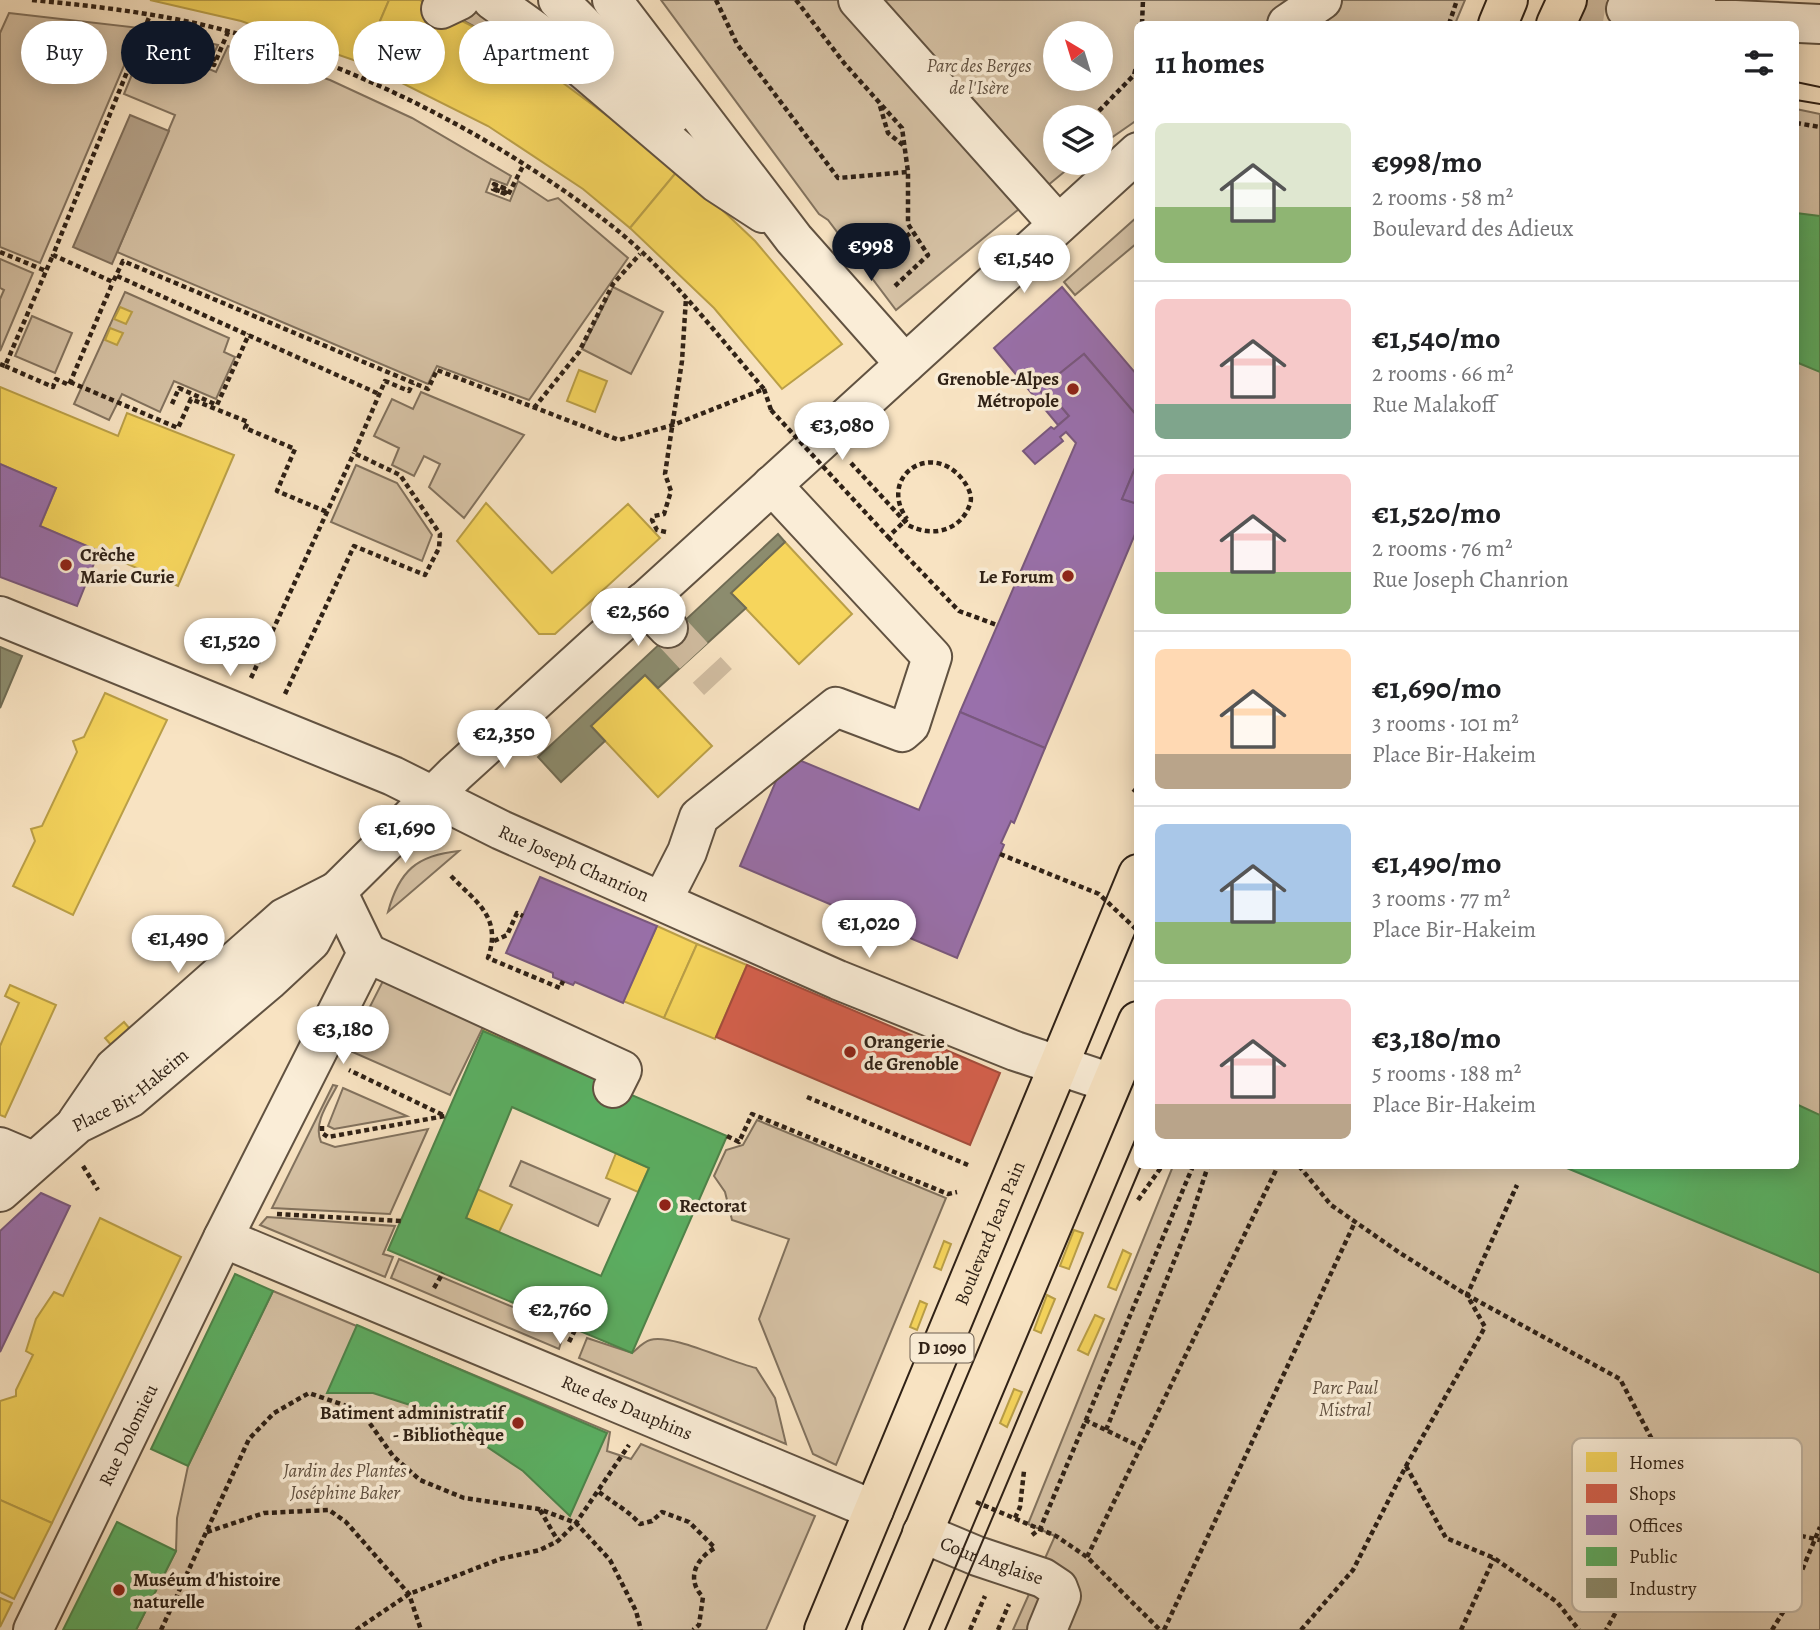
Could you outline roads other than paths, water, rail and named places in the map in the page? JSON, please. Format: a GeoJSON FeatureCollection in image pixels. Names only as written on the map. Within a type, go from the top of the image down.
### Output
{"type":"FeatureCollection","features":[{"type":"Feature","properties":{"kind":"main road"},"geometry":{"type":"LineString","coordinates":[[1499,21],[1508,0]]}},
{"type":"Feature","properties":{"kind":"main road"},"geometry":{"type":"LineString","coordinates":[[1557,21],[1567,0]]}},
{"type":"Feature","properties":{"kind":"main road","name":"Boulevard Jean Pain"},"geometry":{"type":"LineString","coordinates":[[824,1630],[1134,884]]}},
{"type":"Feature","properties":{"kind":"main road","name":"D 1090"},"geometry":{"type":"LineString","coordinates":[[882,1630],[1134,1030]]}},
{"type":"Feature","properties":{"kind":"street"},"geometry":{"type":"LineString","coordinates":[[492,0],[555,45],[717,183],[765,214]]}},
{"type":"Feature","properties":{"kind":"street"},"geometry":{"type":"LineString","coordinates":[[558,0],[644,83],[765,214],[794,239]]}},
{"type":"Feature","properties":{"kind":"street"},"geometry":{"type":"LineString","coordinates":[[612,0],[794,239],[905,364]]}},
{"type":"Feature","properties":{"kind":"street"},"geometry":{"type":"LineString","coordinates":[[858,0],[1058,224]]}},
{"type":"Feature","properties":{"kind":"street"},"geometry":{"type":"LineString","coordinates":[[1291,21],[1322,0]]}},
{"type":"Feature","properties":{"kind":"street"},"geometry":{"type":"LineString","coordinates":[[1626,9],[1756,21]]}},
{"type":"Feature","properties":{"kind":"street"},"geometry":{"type":"LineString","coordinates":[[1799,23],[1820,24]]}},
{"type":"Feature","properties":{"kind":"street","name":"Place Bir-Hakeim"},"geometry":{"type":"LineString","coordinates":[[0,1192],[16,1154],[78,1141],[229,1017],[312,941],[337,891],[434,797],[656,615],[772,485],[1134,156]]}},
{"type":"Feature","properties":{"kind":"street"},"geometry":{"type":"LineString","coordinates":[[662,901],[687,852],[699,817],[836,708],[902,732],[910,724],[932,657],[772,485]]}},
{"type":"Feature","properties":{"kind":"street","name":"Rue Joseph Chanrion"},"geometry":{"type":"LineString","coordinates":[[0,616],[393,776],[850,985],[1059,1066],[1111,1083]]}},
{"type":"Feature","properties":{"kind":"street"},"geometry":{"type":"LineString","coordinates":[[337,891],[367,953],[622,1070],[613,1088]]}},
{"type":"Feature","properties":{"kind":"street"},"geometry":{"type":"LineString","coordinates":[[223,1238],[367,953]]}},
{"type":"Feature","properties":{"kind":"street","name":"Rue des Dauphins"},"geometry":{"type":"LineString","coordinates":[[223,1238],[874,1510]]}},
{"type":"Feature","properties":{"kind":"street","name":"Rue Dolomieu"},"geometry":{"type":"LineString","coordinates":[[33,1630],[223,1238]]}},
{"type":"Feature","properties":{"kind":"street","name":"Cour Anglaise"},"geometry":{"type":"LineString","coordinates":[[922,1533],[1043,1578],[1058,1588],[1061,1596],[1047,1630]]}},
{"type":"Feature","properties":{"kind":"tunnel"},"geometry":{"type":"LineString","coordinates":[[1568,0],[1626,9]]}},
{"type":"Feature","properties":{"kind":"tunnel"},"geometry":{"type":"LineString","coordinates":[[668,628],[718,682]]}},
{"type":"Feature","properties":{"kind":"tram line"},"geometry":{"type":"LineString","coordinates":[[1799,83],[1820,87]]}},
{"type":"Feature","properties":{"kind":"tram line"},"geometry":{"type":"LineString","coordinates":[[1799,100],[1820,104]]}},
{"type":"Feature","properties":{"kind":"tram line"},"geometry":{"type":"LineString","coordinates":[[929,1630],[1134,1143]]}},
{"type":"Feature","properties":{"kind":"tram line"},"geometry":{"type":"LineString","coordinates":[[945,1630],[1140,1169]]}},
{"type":"Feature","properties":{"kind":"place","name":"Grenoble-Alpes Métropole"},"geometry":{"type":"Point","coordinates":[1073,389]}},
{"type":"Feature","properties":{"kind":"place","name":"Crèche Marie Curie"},"geometry":{"type":"Point","coordinates":[66,565]}},
{"type":"Feature","properties":{"kind":"place","name":"Le Forum"},"geometry":{"type":"Point","coordinates":[1068,576]}},
{"type":"Feature","properties":{"kind":"place","name":"Orangerie de Grenoble"},"geometry":{"type":"Point","coordinates":[850,1052]}},
{"type":"Feature","properties":{"kind":"place","name":"Rectorat"},"geometry":{"type":"Point","coordinates":[665,1205]}},
{"type":"Feature","properties":{"kind":"place","name":"Batiment administratif - Bibliothèque"},"geometry":{"type":"Point","coordinates":[518,1423]}},
{"type":"Feature","properties":{"kind":"place","name":"Muséum d'histoire naturelle"},"geometry":{"type":"Point","coordinates":[119,1590]}},
{"type":"Feature","properties":{"kind":"park label","name":"Parc des Berges de l'Isère"},"geometry":{"type":"Point","coordinates":[979,76]}},
{"type":"Feature","properties":{"kind":"park label","name":"Parc Paul Mistral"},"geometry":{"type":"Point","coordinates":[1345,1398]}},
{"type":"Feature","properties":{"kind":"park label","name":"Jardin des Plantes Joséphine Baker"},"geometry":{"type":"Point","coordinates":[345,1481]}}]}
